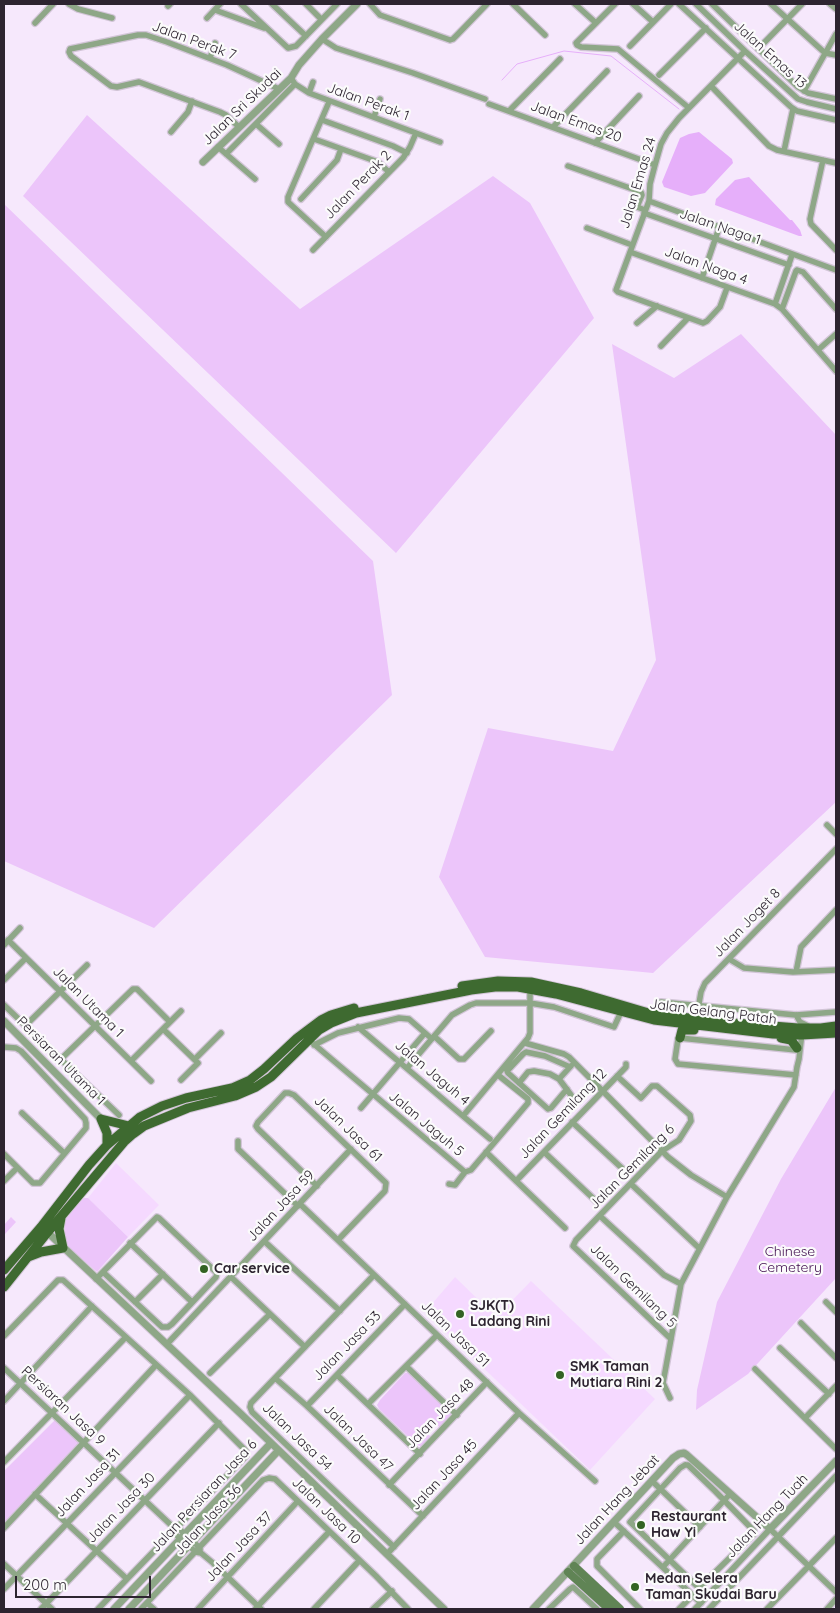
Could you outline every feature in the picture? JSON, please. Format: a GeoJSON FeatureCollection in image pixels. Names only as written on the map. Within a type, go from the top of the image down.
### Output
{"type":"FeatureCollection","features":[{"type":"Feature","properties":{"kind":"main road"},"geometry":{"type":"LineString","coordinates":[[4,1287],[28,1258],[44,1230],[89,1165],[107,1145],[140,1118],[162,1106],[186,1098],[232,1088],[250,1080],[297,1038],[331,1015],[376,1003],[474,984],[502,981],[533,986]]}},
{"type":"Feature","properties":{"kind":"main road"},"geometry":{"type":"LineString","coordinates":[[4,1270],[44,1230],[62,1215],[133,1134],[144,1126],[188,1108],[235,1096],[256,1087],[271,1077],[311,1042],[319,1030],[331,1023],[356,1013],[383,1007],[495,987],[533,986]]}},
{"type":"Feature","properties":{"kind":"main road","name":"Jalan Gelang Patah"},"geometry":{"type":"LineString","coordinates":[[533,986],[557,987],[652,1014],[724,1029],[756,1033],[823,1031],[836,1033]]}},
{"type":"Feature","properties":{"kind":"main road","name":"Jalan Gelang Patah"},"geometry":{"type":"LineString","coordinates":[[533,986],[654,1020],[735,1023],[800,1032]]}},
{"type":"Feature","properties":{"kind":"main road","name":"Jalan Gelang Patah"},"geometry":{"type":"LineString","coordinates":[[823,1031],[836,1026]]}},
{"type":"Feature","properties":{"kind":"main road"},"geometry":{"type":"LineString","coordinates":[[680,1038],[682,1030],[724,1029]]}},
{"type":"Feature","properties":{"kind":"main road"},"geometry":{"type":"LineString","coordinates":[[756,1033],[791,1040],[798,1049],[805,1039],[823,1031]]}},
{"type":"Feature","properties":{"kind":"main road"},"geometry":{"type":"LineString","coordinates":[[101,1119],[129,1126]]}},
{"type":"Feature","properties":{"kind":"main road"},"geometry":{"type":"LineString","coordinates":[[101,1119],[108,1133],[107,1145]]}},
{"type":"Feature","properties":{"kind":"main road"},"geometry":{"type":"LineString","coordinates":[[28,1258],[41,1252],[63,1248],[59,1229],[62,1215]]}},
{"type":"Feature","properties":{"kind":"main road"},"geometry":{"type":"LineString","coordinates":[[571,1569],[598,1602],[609,1609]]}},
{"type":"Feature","properties":{"kind":"main road"},"geometry":{"type":"LineString","coordinates":[[598,1602],[620,1609]]}},
{"type":"Feature","properties":{"kind":"street"},"geometry":{"type":"LineString","coordinates":[[35,22],[53,4]]}},
{"type":"Feature","properties":{"kind":"street"},"geometry":{"type":"LineString","coordinates":[[70,4],[78,9],[112,18]]}},
{"type":"Feature","properties":{"kind":"street"},"geometry":{"type":"LineString","coordinates":[[207,18],[220,4]]}},
{"type":"Feature","properties":{"kind":"street"},"geometry":{"type":"LineString","coordinates":[[241,4],[285,47],[291,48],[296,46],[337,4]]}},
{"type":"Feature","properties":{"kind":"street"},"geometry":{"type":"LineString","coordinates":[[272,4],[306,36]]}},
{"type":"Feature","properties":{"kind":"street"},"geometry":{"type":"LineString","coordinates":[[306,4],[321,19]]}},
{"type":"Feature","properties":{"kind":"street","name":"Jalan Sri Skudai"},"geometry":{"type":"LineString","coordinates":[[203,162],[279,89],[293,81],[299,65],[357,4]]}},
{"type":"Feature","properties":{"kind":"street"},"geometry":{"type":"LineString","coordinates":[[371,4],[380,14],[450,40],[458,34],[480,6],[487,4]]}},
{"type":"Feature","properties":{"kind":"street"},"geometry":{"type":"LineString","coordinates":[[513,4],[545,35]]}},
{"type":"Feature","properties":{"kind":"street"},"geometry":{"type":"LineString","coordinates":[[575,4],[596,23]]}},
{"type":"Feature","properties":{"kind":"street"},"geometry":{"type":"LineString","coordinates":[[615,4],[576,43],[581,47],[618,49],[689,108]]}},
{"type":"Feature","properties":{"kind":"street"},"geometry":{"type":"LineString","coordinates":[[633,4],[653,22]]}},
{"type":"Feature","properties":{"kind":"street"},"geometry":{"type":"LineString","coordinates":[[630,46],[671,4]]}},
{"type":"Feature","properties":{"kind":"street"},"geometry":{"type":"LineString","coordinates":[[680,4],[793,109],[836,120]]}},
{"type":"Feature","properties":{"kind":"street","name":"Jalan Emas 13"},"geometry":{"type":"LineString","coordinates":[[696,4],[798,98],[836,109]]}},
{"type":"Feature","properties":{"kind":"street"},"geometry":{"type":"LineString","coordinates":[[712,4],[798,88],[836,99]]}},
{"type":"Feature","properties":{"kind":"street"},"geometry":{"type":"LineString","coordinates":[[771,4],[826,53],[836,55]]}},
{"type":"Feature","properties":{"kind":"street"},"geometry":{"type":"LineString","coordinates":[[758,49],[802,4]]}},
{"type":"Feature","properties":{"kind":"street"},"geometry":{"type":"LineString","coordinates":[[830,4],[836,9]]}},
{"type":"Feature","properties":{"kind":"street"},"geometry":{"type":"LineString","coordinates":[[214,10],[266,28]]}},
{"type":"Feature","properties":{"kind":"street"},"geometry":{"type":"LineString","coordinates":[[659,75],[706,28]]}},
{"type":"Feature","properties":{"kind":"street"},"geometry":{"type":"LineString","coordinates":[[804,91],[836,34]]}},
{"type":"Feature","properties":{"kind":"street","name":"Jalan Perak 7"},"geometry":{"type":"LineString","coordinates":[[192,101],[140,82],[117,87],[112,86],[71,56],[70,49],[146,35],[210,58],[279,89]]}},
{"type":"Feature","properties":{"kind":"street","name":"Jalan Emas 20"},"geometry":{"type":"LineString","coordinates":[[322,39],[336,48],[412,73],[655,165]]}},
{"type":"Feature","properties":{"kind":"street"},"geometry":{"type":"LineString","coordinates":[[210,58],[215,43]]}},
{"type":"Feature","properties":{"kind":"street","name":"Jalan Emas 24"},"geometry":{"type":"LineString","coordinates":[[657,306],[617,291],[616,288],[649,201],[650,184],[661,144],[666,133],[745,51]]}},
{"type":"Feature","properties":{"kind":"street"},"geometry":{"type":"LineString","coordinates":[[510,111],[560,59]]}},
{"type":"Feature","properties":{"kind":"street"},"geometry":{"type":"LineString","coordinates":[[553,127],[606,70]]}},
{"type":"Feature","properties":{"kind":"street"},"geometry":{"type":"LineString","coordinates":[[226,154],[256,124],[293,81]]}},
{"type":"Feature","properties":{"kind":"street","name":"Jalan Perak 1"},"geometry":{"type":"LineString","coordinates":[[293,81],[309,93],[329,102],[440,142]]}},
{"type":"Feature","properties":{"kind":"street"},"geometry":{"type":"LineString","coordinates":[[309,93],[313,82]]}},
{"type":"Feature","properties":{"kind":"street"},"geometry":{"type":"LineString","coordinates":[[711,86],[769,146],[784,152],[836,163]]}},
{"type":"Feature","properties":{"kind":"street"},"geometry":{"type":"LineString","coordinates":[[595,143],[639,96]]}},
{"type":"Feature","properties":{"kind":"street"},"geometry":{"type":"LineString","coordinates":[[374,117],[380,99]]}},
{"type":"Feature","properties":{"kind":"street"},"geometry":{"type":"LineString","coordinates":[[171,132],[188,112],[192,101],[226,115],[239,127]]}},
{"type":"Feature","properties":{"kind":"street"},"geometry":{"type":"LineString","coordinates":[[326,237],[288,202],[288,197],[329,102]]}},
{"type":"Feature","properties":{"kind":"street"},"geometry":{"type":"LineString","coordinates":[[784,152],[793,109]]}},
{"type":"Feature","properties":{"kind":"street"},"geometry":{"type":"LineString","coordinates":[[322,120],[407,153]]}},
{"type":"Feature","properties":{"kind":"street"},"geometry":{"type":"LineString","coordinates":[[256,124],[278,144]]}},
{"type":"Feature","properties":{"kind":"street","name":"Jalan Perak 2"},"geometry":{"type":"LineString","coordinates":[[313,250],[407,153],[416,133]]}},
{"type":"Feature","properties":{"kind":"street"},"geometry":{"type":"LineString","coordinates":[[314,139],[378,162],[389,172]]}},
{"type":"Feature","properties":{"kind":"street"},"geometry":{"type":"LineString","coordinates":[[218,147],[255,179]]}},
{"type":"Feature","properties":{"kind":"street"},"geometry":{"type":"LineString","coordinates":[[302,199],[337,160],[341,149]]}},
{"type":"Feature","properties":{"kind":"street"},"geometry":{"type":"LineString","coordinates":[[823,160],[810,219],[811,224],[836,250]]}},
{"type":"Feature","properties":{"kind":"street"},"geometry":{"type":"LineString","coordinates":[[568,166],[641,192],[642,195],[637,207],[645,211]]}},
{"type":"Feature","properties":{"kind":"street"},"geometry":{"type":"LineString","coordinates":[[649,201],[836,270]]}},
{"type":"Feature","properties":{"kind":"street","name":"Jalan Naga 1"},"geometry":{"type":"LineString","coordinates":[[645,211],[715,239],[788,264]]}},
{"type":"Feature","properties":{"kind":"street"},"geometry":{"type":"LineString","coordinates":[[587,228],[632,245]]}},
{"type":"Feature","properties":{"kind":"street"},"geometry":{"type":"LineString","coordinates":[[702,278],[719,228]]}},
{"type":"Feature","properties":{"kind":"street","name":"Jalan Naga 4"},"geometry":{"type":"LineString","coordinates":[[630,252],[774,304],[782,309],[836,371]]}},
{"type":"Feature","properties":{"kind":"street"},"geometry":{"type":"LineString","coordinates":[[774,304],[792,255]]}},
{"type":"Feature","properties":{"kind":"street"},"geometry":{"type":"LineString","coordinates":[[782,309],[796,271],[800,270],[836,309]]}},
{"type":"Feature","properties":{"kind":"street"},"geometry":{"type":"LineString","coordinates":[[637,323],[657,306],[705,323],[720,307],[727,288]]}},
{"type":"Feature","properties":{"kind":"street"},"geometry":{"type":"LineString","coordinates":[[661,346],[688,318]]}},
{"type":"Feature","properties":{"kind":"street"},"geometry":{"type":"LineString","coordinates":[[818,350],[836,334]]}},
{"type":"Feature","properties":{"kind":"street"},"geometry":{"type":"LineString","coordinates":[[827,825],[836,834]]}},
{"type":"Feature","properties":{"kind":"street","name":"Jalan Joget 8"},"geometry":{"type":"LineString","coordinates":[[696,1022],[702,989],[706,983],[836,849]]}},
{"type":"Feature","properties":{"kind":"street"},"geometry":{"type":"LineString","coordinates":[[796,972],[801,947],[836,910]]}},
{"type":"Feature","properties":{"kind":"street"},"geometry":{"type":"LineString","coordinates":[[6,943],[20,928]]}},
{"type":"Feature","properties":{"kind":"street","name":"Jalan Utama 1"},"geometry":{"type":"LineString","coordinates":[[6,943],[26,958],[151,1081]]}},
{"type":"Feature","properties":{"kind":"street"},"geometry":{"type":"LineString","coordinates":[[4,980],[26,958]]}},
{"type":"Feature","properties":{"kind":"street"},"geometry":{"type":"LineString","coordinates":[[729,959],[744,968],[796,972],[836,970]]}},
{"type":"Feature","properties":{"kind":"street"},"geometry":{"type":"LineString","coordinates":[[25,1026],[87,965]]}},
{"type":"Feature","properties":{"kind":"street"},"geometry":{"type":"LineString","coordinates":[[463,1116],[525,1043],[530,1033],[530,1003],[533,986]]}},
{"type":"Feature","properties":{"kind":"street"},"geometry":{"type":"LineString","coordinates":[[60,1059],[94,1025],[135,989],[170,1022]]}},
{"type":"Feature","properties":{"kind":"street"},"geometry":{"type":"LineString","coordinates":[[661,1002],[796,1015],[836,1012]]}},
{"type":"Feature","properties":{"kind":"street"},"geometry":{"type":"LineString","coordinates":[[407,1068],[452,1015],[476,1003],[530,1003],[554,1007],[614,1027],[620,1012]]}},
{"type":"Feature","properties":{"kind":"street"},"geometry":{"type":"LineString","coordinates":[[4,1005],[119,1115]]}},
{"type":"Feature","properties":{"kind":"street"},"geometry":{"type":"LineString","coordinates":[[131,1061],[182,1011]]}},
{"type":"Feature","properties":{"kind":"street"},"geometry":{"type":"LineString","coordinates":[[796,1015],[800,1022],[823,1031]]}},
{"type":"Feature","properties":{"kind":"street"},"geometry":{"type":"LineString","coordinates":[[311,1042],[358,1027],[404,1018],[459,1059],[464,1059],[491,1031]]}},
{"type":"Feature","properties":{"kind":"street","name":"Persiaran Utama 1"},"geometry":{"type":"LineString","coordinates":[[4,1021],[101,1119]]}},
{"type":"Feature","properties":{"kind":"street","name":"Jalan Jaguh 4"},"geometry":{"type":"LineString","coordinates":[[358,1027],[490,1139]]}},
{"type":"Feature","properties":{"kind":"street"},"geometry":{"type":"LineString","coordinates":[[163,1029],[196,1061]]}},
{"type":"Feature","properties":{"kind":"street","name":"Jalan Gemilang 5"},"geometry":{"type":"LineString","coordinates":[[670,1398],[664,1383],[681,1284],[727,1197],[794,1087],[800,1032]]}},
{"type":"Feature","properties":{"kind":"street"},"geometry":{"type":"LineString","coordinates":[[361,1108],[425,1033]]}},
{"type":"Feature","properties":{"kind":"street"},"geometry":{"type":"LineString","coordinates":[[180,1080],[196,1066],[196,1061],[221,1034]]}},
{"type":"Feature","properties":{"kind":"street"},"geometry":{"type":"LineString","coordinates":[[796,1075],[678,1064],[676,1060],[678,1039],[680,1038],[798,1049]]}},
{"type":"Feature","properties":{"kind":"street","name":"Jalan Jaguh 5"},"geometry":{"type":"LineString","coordinates":[[311,1042],[465,1172]]}},
{"type":"Feature","properties":{"kind":"street"},"geometry":{"type":"LineString","coordinates":[[525,1043],[564,1054],[572,1065],[603,1091],[662,1151],[691,1175],[727,1197]]}},
{"type":"Feature","properties":{"kind":"street"},"geometry":{"type":"LineString","coordinates":[[4,1047],[16,1048],[21,1051],[85,1119],[86,1128],[40,1183],[33,1183],[4,1154]]}},
{"type":"Feature","properties":{"kind":"street"},"geometry":{"type":"LineString","coordinates":[[519,1083],[528,1072],[534,1071],[550,1074],[559,1079],[569,1092],[551,1108],[548,1109],[519,1083],[507,1072],[526,1052],[572,1065]]}},
{"type":"Feature","properties":{"kind":"street","name":"Jalan Gemilang 12"},"geometry":{"type":"LineString","coordinates":[[516,1181],[618,1076],[626,1067],[626,1064]]}},
{"type":"Feature","properties":{"kind":"street"},"geometry":{"type":"LineString","coordinates":[[559,1079],[572,1065]]}},
{"type":"Feature","properties":{"kind":"street"},"geometry":{"type":"LineString","coordinates":[[450,1184],[455,1185],[465,1172],[471,1170],[528,1102],[528,1099],[498,1075]]}},
{"type":"Feature","properties":{"kind":"street","name":"Jalan Gemilang 6"},"geometry":{"type":"LineString","coordinates":[[578,1251],[573,1246],[662,1151],[676,1143],[691,1121],[690,1114],[657,1086],[652,1086],[641,1098],[618,1076]]}},
{"type":"Feature","properties":{"kind":"street","name":"Jalan Jasa 61"},"geometry":{"type":"LineString","coordinates":[[317,1186],[256,1126],[283,1095],[289,1093],[294,1095],[384,1180],[386,1185],[384,1191],[338,1240]]}},
{"type":"Feature","properties":{"kind":"street"},"geometry":{"type":"LineString","coordinates":[[22,1113],[64,1154]]}},
{"type":"Feature","properties":{"kind":"street"},"geometry":{"type":"LineString","coordinates":[[572,1122],[625,1171]]}},
{"type":"Feature","properties":{"kind":"street","name":"Jalan Jasa 51"},"geometry":{"type":"LineString","coordinates":[[238,1141],[238,1149],[338,1240],[519,1413],[595,1481]]}},
{"type":"Feature","properties":{"kind":"street","name":"Jalan Jasa 59"},"geometry":{"type":"LineString","coordinates":[[167,1344],[351,1149]]}},
{"type":"Feature","properties":{"kind":"street"},"geometry":{"type":"LineString","coordinates":[[486,1152],[565,1228]]}},
{"type":"Feature","properties":{"kind":"street"},"geometry":{"type":"LineString","coordinates":[[544,1152],[596,1201]]}},
{"type":"Feature","properties":{"kind":"street"},"geometry":{"type":"LineString","coordinates":[[4,1182],[17,1168]]}},
{"type":"Feature","properties":{"kind":"street"},"geometry":{"type":"LineString","coordinates":[[631,1184],[699,1248]]}},
{"type":"Feature","properties":{"kind":"street"},"geometry":{"type":"LineString","coordinates":[[600,1216],[664,1275],[681,1284]]}},
{"type":"Feature","properties":{"kind":"street"},"geometry":{"type":"LineString","coordinates":[[96,1279],[155,1218],[159,1218],[216,1271],[216,1277],[168,1327],[162,1326],[103,1272]]}},
{"type":"Feature","properties":{"kind":"street"},"geometry":{"type":"LineString","coordinates":[[44,1230],[167,1344],[444,1609]]}},
{"type":"Feature","properties":{"kind":"street"},"geometry":{"type":"LineString","coordinates":[[264,1242],[340,1311]]}},
{"type":"Feature","properties":{"kind":"street"},"geometry":{"type":"LineString","coordinates":[[130,1243],[192,1302]]}},
{"type":"Feature","properties":{"kind":"street","name":"Jalan Gemilang 5"},"geometry":{"type":"LineString","coordinates":[[578,1251],[671,1339]]}},
{"type":"Feature","properties":{"kind":"street"},"geometry":{"type":"LineString","coordinates":[[135,1302],[162,1274]]}},
{"type":"Feature","properties":{"kind":"street","name":"Jalan Jasa 54"},"geometry":{"type":"LineString","coordinates":[[374,1275],[251,1403],[250,1409],[394,1547]]}},
{"type":"Feature","properties":{"kind":"street"},"geometry":{"type":"LineString","coordinates":[[231,1277],[305,1347]]}},
{"type":"Feature","properties":{"kind":"street"},"geometry":{"type":"LineString","coordinates":[[4,1336],[58,1280],[63,1280],[190,1395],[246,1451],[246,1456],[174,1528],[98,1609]]}},
{"type":"Feature","properties":{"kind":"street"},"geometry":{"type":"LineString","coordinates":[[206,1287],[214,1294]]}},
{"type":"Feature","properties":{"kind":"street"},"geometry":{"type":"LineString","coordinates":[[826,1302],[836,1312]]}},
{"type":"Feature","properties":{"kind":"street","name":"Jalan Jasa 53"},"geometry":{"type":"LineString","coordinates":[[307,1406],[405,1304]]}},
{"type":"Feature","properties":{"kind":"street"},"geometry":{"type":"LineString","coordinates":[[4,1401],[92,1306]]}},
{"type":"Feature","properties":{"kind":"street"},"geometry":{"type":"LineString","coordinates":[[210,1373],[270,1314]]}},
{"type":"Feature","properties":{"kind":"street"},"geometry":{"type":"LineString","coordinates":[[801,1323],[836,1358]]}},
{"type":"Feature","properties":{"kind":"street"},"geometry":{"type":"LineString","coordinates":[[368,1404],[437,1335]]}},
{"type":"Feature","properties":{"kind":"street"},"geometry":{"type":"LineString","coordinates":[[4,1462],[125,1338]]}},
{"type":"Feature","properties":{"kind":"street"},"geometry":{"type":"LineString","coordinates":[[780,1348],[829,1394]]}},
{"type":"Feature","properties":{"kind":"street"},"geometry":{"type":"LineString","coordinates":[[4,1528],[156,1365]]}},
{"type":"Feature","properties":{"kind":"street"},"geometry":{"type":"LineString","coordinates":[[406,1366],[457,1415]]}},
{"type":"Feature","properties":{"kind":"street","name":"Persiaran Jasa 9"},"geometry":{"type":"LineString","coordinates":[[4,1368],[258,1608]]}},
{"type":"Feature","properties":{"kind":"street"},"geometry":{"type":"LineString","coordinates":[[756,1369],[836,1447]]}},
{"type":"Feature","properties":{"kind":"street"},"geometry":{"type":"LineString","coordinates":[[337,1375],[420,1454]]}},
{"type":"Feature","properties":{"kind":"street","name":"Jalan Jasa 47"},"geometry":{"type":"LineString","coordinates":[[275,1378],[423,1516]]}},
{"type":"Feature","properties":{"kind":"street","name":"Jalan Jasa 48"},"geometry":{"type":"LineString","coordinates":[[390,1485],[488,1382]]}},
{"type":"Feature","properties":{"kind":"street"},"geometry":{"type":"LineString","coordinates":[[805,1418],[836,1386]]}},
{"type":"Feature","properties":{"kind":"street","name":"Jalan Jasa 31"},"geometry":{"type":"LineString","coordinates":[[4,1589],[190,1395]]}},
{"type":"Feature","properties":{"kind":"street","name":"Jalan Jasa 45"},"geometry":{"type":"LineString","coordinates":[[387,1554],[519,1413]]}},
{"type":"Feature","properties":{"kind":"street","name":"Jalan Jasa 30"},"geometry":{"type":"LineString","coordinates":[[41,1609],[219,1423]]}},
{"type":"Feature","properties":{"kind":"street","name":"Jalan Persiaran Jasa 6"},"geometry":{"type":"LineString","coordinates":[[114,1609],[270,1443]]}},
{"type":"Feature","properties":{"kind":"street","name":"Jalan Persiaran Jasa 6"},"geometry":{"type":"LineString","coordinates":[[129,1609],[278,1451]]}},
{"type":"Feature","properties":{"kind":"street","name":"Jalan Hang Jebat"},"geometry":{"type":"LineString","coordinates":[[533,1609],[674,1458],[684,1453],[770,1529]]}},
{"type":"Feature","properties":{"kind":"street","name":"Jalan Hang Tuah"},"geometry":{"type":"LineString","coordinates":[[695,1609],[836,1462]]}},
{"type":"Feature","properties":{"kind":"street"},"geometry":{"type":"LineString","coordinates":[[688,1465],[753,1528],[754,1534],[699,1588],[630,1522],[661,1490],[682,1466],[688,1465]]}},
{"type":"Feature","properties":{"kind":"street"},"geometry":{"type":"LineString","coordinates":[[709,1609],[836,1476]]}},
{"type":"Feature","properties":{"kind":"street","name":"Jalan Jasa 10"},"geometry":{"type":"LineString","coordinates":[[275,1479],[392,1591],[408,1609]]}},
{"type":"Feature","properties":{"kind":"street","name":"Jalan Jasa 36"},"geometry":{"type":"LineString","coordinates":[[141,1609],[199,1551],[263,1480],[275,1479]]}},
{"type":"Feature","properties":{"kind":"street"},"geometry":{"type":"LineString","coordinates":[[652,1481],[700,1527]]}},
{"type":"Feature","properties":{"kind":"street"},"geometry":{"type":"LineString","coordinates":[[35,1494],[127,1579]]}},
{"type":"Feature","properties":{"kind":"street"},"geometry":{"type":"LineString","coordinates":[[663,1567],[730,1494]]}},
{"type":"Feature","properties":{"kind":"street","name":"Jalan Jasa 37"},"geometry":{"type":"LineString","coordinates":[[198,1609],[298,1501]]}},
{"type":"Feature","properties":{"kind":"street"},"geometry":{"type":"LineString","coordinates":[[614,1522],[701,1603]]}},
{"type":"Feature","properties":{"kind":"street"},"geometry":{"type":"LineString","coordinates":[[770,1529],[836,1592]]}},
{"type":"Feature","properties":{"kind":"street"},"geometry":{"type":"LineString","coordinates":[[624,1531],[597,1559],[597,1566],[640,1609]]}},
{"type":"Feature","properties":{"kind":"street"},"geometry":{"type":"LineString","coordinates":[[258,1608],[329,1532]]}},
{"type":"Feature","properties":{"kind":"street"},"geometry":{"type":"LineString","coordinates":[[767,1609],[836,1538]]}},
{"type":"Feature","properties":{"kind":"street"},"geometry":{"type":"LineString","coordinates":[[314,1609],[359,1560]]}},
{"type":"Feature","properties":{"kind":"street"},"geometry":{"type":"LineString","coordinates":[[4,1564],[52,1609]]}},
{"type":"Feature","properties":{"kind":"street"},"geometry":{"type":"LineString","coordinates":[[549,1609],[573,1587],[598,1602]]}},
{"type":"Feature","properties":{"kind":"street"},"geometry":{"type":"LineString","coordinates":[[373,1609],[392,1591]]}},
{"type":"Feature","properties":{"kind":"street"},"geometry":{"type":"LineString","coordinates":[[679,1609],[692,1596]]}},
{"type":"Feature","properties":{"kind":"street"},"geometry":{"type":"LineString","coordinates":[[827,1609],[836,1599]]}},
{"type":"Feature","properties":{"kind":"street"},"geometry":{"type":"LineString","coordinates":[[147,1603],[154,1609]]}},
{"type":"Feature","properties":{"kind":"shaded area"},"geometry":{"type":"Polygon","coordinates":[[[699,132],[732,159],[733,163],[705,193],[691,196],[664,187],[662,182],[680,138],[699,132]]]}},
{"type":"Feature","properties":{"kind":"shaded area"},"geometry":{"type":"Polygon","coordinates":[[[749,177],[792,220],[802,236],[715,205],[716,199],[735,180],[749,177]]]}},
{"type":"Feature","properties":{"kind":"shaded area"},"geometry":{"type":"Polygon","coordinates":[[[116,1163],[159,1205],[128,1237],[88,1198],[116,1163]]]}},
{"type":"Feature","properties":{"kind":"shaded area","name":"SMK Taman Mutiara Rini 2"},"geometry":{"type":"Polygon","coordinates":[[[455,1277],[496,1317],[531,1281],[655,1399],[590,1470],[425,1312],[455,1277]]]}},
{"type":"Feature","properties":{"kind":"green space"},"geometry":{"type":"Polygon","coordinates":[[[87,115],[300,309],[493,176],[530,203],[594,318],[396,553],[23,196],[87,115]]]}},
{"type":"Feature","properties":{"kind":"green space"},"geometry":{"type":"Polygon","coordinates":[[[4,204],[373,561],[392,695],[154,928],[4,861],[4,204]]]}},
{"type":"Feature","properties":{"kind":"green space"},"geometry":{"type":"Polygon","coordinates":[[[741,334],[836,435],[836,802],[653,973],[485,957],[439,877],[488,728],[613,751],[656,660],[612,344],[674,378],[741,334]]]}},
{"type":"Feature","properties":{"kind":"green space","name":"Chinese Cemetery"},"geometry":{"type":"Polygon","coordinates":[[[836,1087],[836,1278],[748,1374],[696,1410],[697,1390],[717,1302],[781,1179],[836,1087]]]}},
{"type":"Feature","properties":{"kind":"green space"},"geometry":{"type":"Polygon","coordinates":[[[84,1198],[88,1198],[128,1237],[97,1272],[65,1245],[65,1217],[84,1198]]]}},
{"type":"Feature","properties":{"kind":"green space"},"geometry":{"type":"Polygon","coordinates":[[[11,1217],[16,1222],[5,1234],[4,1225],[11,1217]]]}},
{"type":"Feature","properties":{"kind":"green space"},"geometry":{"type":"Polygon","coordinates":[[[405,1373],[410,1373],[452,1414],[441,1428],[432,1422],[425,1431],[433,1439],[423,1447],[417,1445],[377,1405],[405,1373]]]}},
{"type":"Feature","properties":{"kind":"green space"},"geometry":{"type":"Polygon","coordinates":[[[56,1419],[84,1445],[4,1527],[4,1471],[56,1419]]]}},
{"type":"Feature","properties":{"kind":"waterway"},"geometry":{"type":"LineString","coordinates":[[502,80],[517,64],[564,51],[611,56],[679,109]]}},
{"type":"Feature","properties":{"kind":"place","name":"Car service"},"geometry":{"type":"Point","coordinates":[204,1269]}},
{"type":"Feature","properties":{"kind":"place","name":"SJK(T) Ladang Rini"},"geometry":{"type":"Point","coordinates":[460,1314]}},
{"type":"Feature","properties":{"kind":"place","name":"SMK Taman Mutiara Rini 2"},"geometry":{"type":"Point","coordinates":[560,1375]}},
{"type":"Feature","properties":{"kind":"place","name":"Restaurant Haw Yi"},"geometry":{"type":"Point","coordinates":[641,1525]}},
{"type":"Feature","properties":{"kind":"place","name":"Medan Selera Taman Skudai Baru"},"geometry":{"type":"Point","coordinates":[635,1587]}}]}
